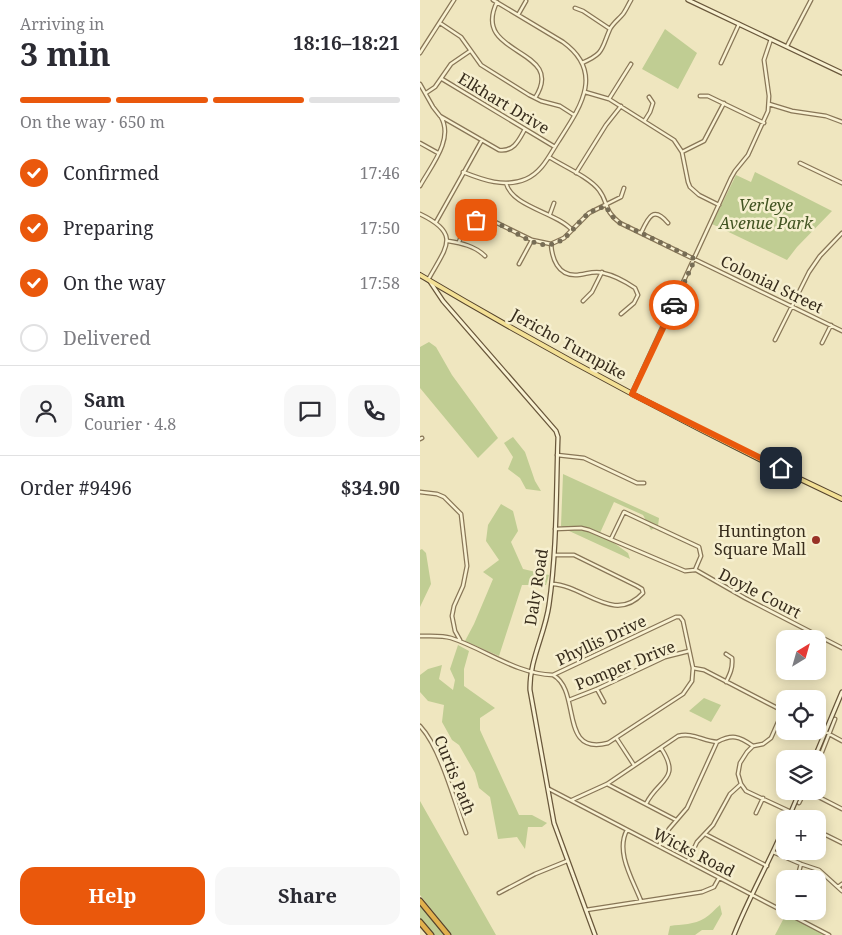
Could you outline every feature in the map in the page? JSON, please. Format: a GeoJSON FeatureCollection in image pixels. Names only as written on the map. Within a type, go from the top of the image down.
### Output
{"type":"FeatureCollection","features":[{"type":"Feature","properties":{"kind":"highway"},"geometry":{"type":"LineString","coordinates":[[420,901],[448,935]]}},
{"type":"Feature","properties":{"kind":"highway"},"geometry":{"type":"LineString","coordinates":[[420,922],[431,935]]}},
{"type":"Feature","properties":{"kind":"main road","name":"Jericho Turnpike"},"geometry":{"type":"LineString","coordinates":[[420,275],[632,394],[842,499]]}},
{"type":"Feature","properties":{"kind":"street"},"geometry":{"type":"LineString","coordinates":[[420,53],[453,1],[447,0]]}},
{"type":"Feature","properties":{"kind":"street"},"geometry":{"type":"LineString","coordinates":[[463,172],[484,180],[506,183],[524,180],[531,176],[544,165],[574,116],[585,92],[585,76],[582,64],[578,56],[568,45],[493,0]]}},
{"type":"Feature","properties":{"kind":"street"},"geometry":{"type":"LineString","coordinates":[[582,64],[592,59],[601,51],[608,38],[610,29],[623,14],[631,0]]}},
{"type":"Feature","properties":{"kind":"street"},"geometry":{"type":"LineString","coordinates":[[688,0],[842,73]]}},
{"type":"Feature","properties":{"kind":"street"},"geometry":{"type":"LineString","coordinates":[[787,46],[811,0]]}},
{"type":"Feature","properties":{"kind":"street"},"geometry":{"type":"LineString","coordinates":[[518,15],[526,1]]}},
{"type":"Feature","properties":{"kind":"street"},"geometry":{"type":"LineString","coordinates":[[497,2],[492,14],[492,20],[498,36],[507,45],[532,60],[539,68],[542,80],[535,98]]}},
{"type":"Feature","properties":{"kind":"street"},"geometry":{"type":"LineString","coordinates":[[575,8],[583,11],[610,29]]}},
{"type":"Feature","properties":{"kind":"street"},"geometry":{"type":"LineString","coordinates":[[440,23],[461,37],[481,65],[535,98],[560,106],[574,116]]}},
{"type":"Feature","properties":{"kind":"street"},"geometry":{"type":"LineString","coordinates":[[721,63],[739,24]]}},
{"type":"Feature","properties":{"kind":"street"},"geometry":{"type":"LineString","coordinates":[[632,394],[735,171],[748,155],[764,123],[769,104],[764,60],[771,39]]}},
{"type":"Feature","properties":{"kind":"street"},"geometry":{"type":"LineString","coordinates":[[426,93],[442,79],[451,64],[470,50]]}},
{"type":"Feature","properties":{"kind":"street"},"geometry":{"type":"LineString","coordinates":[[609,99],[631,64]]}},
{"type":"Feature","properties":{"kind":"street","name":"Elkhart Drive"},"geometry":{"type":"LineString","coordinates":[[442,79],[555,147]]}},
{"type":"Feature","properties":{"kind":"street"},"geometry":{"type":"LineString","coordinates":[[420,84],[446,127],[445,140],[420,186]]}},
{"type":"Feature","properties":{"kind":"street"},"geometry":{"type":"LineString","coordinates":[[585,92],[609,99],[674,140],[682,152],[690,187],[699,195],[719,205]]}},
{"type":"Feature","properties":{"kind":"street"},"geometry":{"type":"LineString","coordinates":[[700,96],[708,96],[764,123]]}},
{"type":"Feature","properties":{"kind":"street"},"geometry":{"type":"LineString","coordinates":[[645,120],[652,108],[649,98]]}},
{"type":"Feature","properties":{"kind":"street"},"geometry":{"type":"LineString","coordinates":[[682,152],[704,141],[724,103]]}},
{"type":"Feature","properties":{"kind":"street"},"geometry":{"type":"LineString","coordinates":[[769,104],[792,112],[826,116],[842,122]]}},
{"type":"Feature","properties":{"kind":"street"},"geometry":{"type":"LineString","coordinates":[[576,173],[606,125],[621,106]]}},
{"type":"Feature","properties":{"kind":"street"},"geometry":{"type":"LineString","coordinates":[[440,116],[499,150],[510,149],[514,146],[525,129]]}},
{"type":"Feature","properties":{"kind":"street"},"geometry":{"type":"LineString","coordinates":[[436,222],[482,140]]}},
{"type":"Feature","properties":{"kind":"street"},"geometry":{"type":"LineString","coordinates":[[420,143],[438,153]]}},
{"type":"Feature","properties":{"kind":"street","name":"Colonial Street"},"geometry":{"type":"LineString","coordinates":[[549,157],[599,189],[610,214],[620,223],[842,331]]}},
{"type":"Feature","properties":{"kind":"street"},"geometry":{"type":"LineString","coordinates":[[800,163],[842,183]]}},
{"type":"Feature","properties":{"kind":"street"},"geometry":{"type":"LineString","coordinates":[[506,183],[508,190],[518,199],[565,222],[572,230]]}},
{"type":"Feature","properties":{"kind":"street"},"geometry":{"type":"LineString","coordinates":[[459,242],[467,226],[476,220],[489,219],[532,240],[551,244],[564,238],[589,213],[621,197],[624,188]]}},
{"type":"Feature","properties":{"kind":"street"},"geometry":{"type":"LineString","coordinates":[[550,214],[554,203]]}},
{"type":"Feature","properties":{"kind":"street"},"geometry":{"type":"LineString","coordinates":[[420,214],[436,222],[445,231],[448,241],[428,280]]}},
{"type":"Feature","properties":{"kind":"street"},"geometry":{"type":"LineString","coordinates":[[641,233],[649,217],[653,215],[658,214],[668,223]]}},
{"type":"Feature","properties":{"kind":"street"},"geometry":{"type":"LineString","coordinates":[[775,340],[814,264],[842,233]]}},
{"type":"Feature","properties":{"kind":"street"},"geometry":{"type":"LineString","coordinates":[[519,264],[532,240]]}},
{"type":"Feature","properties":{"kind":"street"},"geometry":{"type":"LineString","coordinates":[[448,241],[459,242],[480,250],[485,256]]}},
{"type":"Feature","properties":{"kind":"street"},"geometry":{"type":"LineString","coordinates":[[551,244],[556,264],[564,272],[576,275],[602,272],[631,285],[637,290],[638,295],[634,303],[622,314]]}},
{"type":"Feature","properties":{"kind":"street"},"geometry":{"type":"LineString","coordinates":[[583,301],[592,292],[602,272]]}},
{"type":"Feature","properties":{"kind":"street","name":"Daly Road"},"geometry":{"type":"LineString","coordinates":[[428,280],[443,301],[556,431],[558,438],[555,555],[552,584],[548,608],[531,671],[530,690],[554,823],[595,935]]}},
{"type":"Feature","properties":{"kind":"street"},"geometry":{"type":"LineString","coordinates":[[822,343],[831,325]]}},
{"type":"Feature","properties":{"kind":"street"},"geometry":{"type":"LineString","coordinates":[[557,455],[584,458],[637,483],[644,483]]}},
{"type":"Feature","properties":{"kind":"street"},"geometry":{"type":"LineString","coordinates":[[420,492],[437,494],[450,501],[461,514],[467,566],[463,586],[454,606],[452,616],[455,631],[460,642]]}},
{"type":"Feature","properties":{"kind":"street"},"geometry":{"type":"LineString","coordinates":[[611,539],[624,512],[699,547],[701,556],[695,570]]}},
{"type":"Feature","properties":{"kind":"street","name":"Doyle Court"},"geometry":{"type":"LineString","coordinates":[[556,529],[581,528],[589,530],[685,571],[695,570],[744,598],[842,648]]}},
{"type":"Feature","properties":{"kind":"street"},"geometry":{"type":"LineString","coordinates":[[552,584],[567,586],[617,607],[640,598],[644,593],[638,586],[579,557],[574,555],[555,555]]}},
{"type":"Feature","properties":{"kind":"street","name":"Phyllis Drive"},"geometry":{"type":"LineString","coordinates":[[420,636],[449,637],[508,664],[543,675],[553,675],[676,617],[680,617],[683,621],[689,650]]}},
{"type":"Feature","properties":{"kind":"street"},"geometry":{"type":"LineString","coordinates":[[553,675],[565,686],[576,732],[585,742],[600,745],[617,739],[683,694],[692,681],[693,668],[689,650]]}},
{"type":"Feature","properties":{"kind":"street","name":"Pomper Drive"},"geometry":{"type":"LineString","coordinates":[[568,700],[597,689],[665,657],[689,650]]}},
{"type":"Feature","properties":{"kind":"street"},"geometry":{"type":"LineString","coordinates":[[726,654],[732,658],[733,664],[726,682]]}},
{"type":"Feature","properties":{"kind":"street"},"geometry":{"type":"LineString","coordinates":[[693,668],[704,670],[776,708]]}},
{"type":"Feature","properties":{"kind":"street"},"geometry":{"type":"LineString","coordinates":[[597,689],[604,702]]}},
{"type":"Feature","properties":{"kind":"street"},"geometry":{"type":"LineString","coordinates":[[826,730],[842,692]]}},
{"type":"Feature","properties":{"kind":"street"},"geometry":{"type":"LineString","coordinates":[[823,750],[835,719]]}},
{"type":"Feature","properties":{"kind":"street","name":"Curtis Path"},"geometry":{"type":"LineString","coordinates":[[420,726],[430,739],[438,755],[466,833]]}},
{"type":"Feature","properties":{"kind":"street"},"geometry":{"type":"LineString","coordinates":[[776,728],[771,738],[763,744],[753,746],[747,752],[740,763],[738,774],[741,784],[750,794],[787,810]]}},
{"type":"Feature","properties":{"kind":"street"},"geometry":{"type":"LineString","coordinates":[[826,732],[842,741]]}},
{"type":"Feature","properties":{"kind":"street"},"geometry":{"type":"LineString","coordinates":[[572,800],[607,784],[678,736],[684,734],[691,734],[705,740],[717,742],[733,736],[753,746]]}},
{"type":"Feature","properties":{"kind":"street"},"geometry":{"type":"LineString","coordinates":[[617,739],[634,765]]}},
{"type":"Feature","properties":{"kind":"street"},"geometry":{"type":"LineString","coordinates":[[659,846],[691,801],[717,742]]}},
{"type":"Feature","properties":{"kind":"street"},"geometry":{"type":"LineString","coordinates":[[646,804],[670,772],[669,762],[661,748]]}},
{"type":"Feature","properties":{"kind":"street"},"geometry":{"type":"LineString","coordinates":[[607,784],[676,820]]}},
{"type":"Feature","properties":{"kind":"street"},"geometry":{"type":"LineString","coordinates":[[688,861],[697,842],[713,825],[730,794],[741,784]]}},
{"type":"Feature","properties":{"kind":"street","name":"Wicks Road"},"geometry":{"type":"LineString","coordinates":[[548,789],[829,935]]}},
{"type":"Feature","properties":{"kind":"street"},"geometry":{"type":"LineString","coordinates":[[756,812],[762,798]]}},
{"type":"Feature","properties":{"kind":"street"},"geometry":{"type":"LineString","coordinates":[[824,800],[842,809]]}},
{"type":"Feature","properties":{"kind":"street"},"geometry":{"type":"LineString","coordinates":[[627,830],[622,840],[622,848],[641,902]]}},
{"type":"Feature","properties":{"kind":"street"},"geometry":{"type":"LineString","coordinates":[[705,834],[767,866]]}},
{"type":"Feature","properties":{"kind":"street"},"geometry":{"type":"LineString","coordinates":[[826,835],[842,843]]}},
{"type":"Feature","properties":{"kind":"street"},"geometry":{"type":"LineString","coordinates":[[734,935],[776,845]]}},
{"type":"Feature","properties":{"kind":"street"},"geometry":{"type":"LineString","coordinates":[[773,852],[819,870],[842,892]]}},
{"type":"Feature","properties":{"kind":"street"},"geometry":{"type":"LineString","coordinates":[[499,893],[535,874],[567,861]]}},
{"type":"Feature","properties":{"kind":"street"},"geometry":{"type":"LineString","coordinates":[[799,870],[801,864]]}},
{"type":"Feature","properties":{"kind":"street"},"geometry":{"type":"LineString","coordinates":[[586,910],[708,891],[714,887],[719,877]]}},
{"type":"Feature","properties":{"kind":"street"},"geometry":{"type":"LineString","coordinates":[[838,887],[842,884]]}},
{"type":"Feature","properties":{"kind":"green space"},"geometry":{"type":"Polygon","coordinates":[[[665,29],[697,53],[678,89],[642,69],[665,29]]]}},
{"type":"Feature","properties":{"kind":"green space","name":"Verleye Avenue Park"},"geometry":{"type":"Polygon","coordinates":[[[755,172],[832,211],[787,260],[712,224],[736,175],[751,182],[755,172]]]}},
{"type":"Feature","properties":{"kind":"green space"},"geometry":{"type":"Polygon","coordinates":[[[429,342],[436,347],[452,375],[498,438],[478,458],[420,388],[420,347],[429,342]]]}},
{"type":"Feature","properties":{"kind":"green space"},"geometry":{"type":"Polygon","coordinates":[[[513,437],[525,452],[535,481],[541,491],[526,489],[520,478],[508,469],[513,457],[504,443],[513,437]]]}},
{"type":"Feature","properties":{"kind":"green space"},"geometry":{"type":"Polygon","coordinates":[[[563,474],[659,518],[658,526],[651,530],[643,515],[614,502],[600,533],[628,553],[630,559],[567,530],[561,526],[563,474]]]}},
{"type":"Feature","properties":{"kind":"green space"},"geometry":{"type":"Polygon","coordinates":[[[501,504],[513,511],[518,531],[511,542],[523,569],[549,575],[546,585],[522,585],[499,656],[465,641],[493,579],[483,572],[499,560],[486,541],[488,525],[501,504]]]}},
{"type":"Feature","properties":{"kind":"green space"},"geometry":{"type":"Polygon","coordinates":[[[422,549],[426,553],[431,584],[420,607],[420,550],[422,549]]]}},
{"type":"Feature","properties":{"kind":"green space"},"geometry":{"type":"Polygon","coordinates":[[[458,645],[469,651],[464,669],[464,686],[495,708],[480,718],[480,730],[519,815],[532,815],[547,823],[542,827],[528,827],[525,849],[517,837],[498,839],[490,797],[479,788],[475,773],[459,745],[452,740],[442,722],[444,705],[428,701],[420,692],[420,675],[428,669],[442,665],[439,679],[453,690],[455,680],[450,669],[458,645]]]}},
{"type":"Feature","properties":{"kind":"green space"},"geometry":{"type":"Polygon","coordinates":[[[704,698],[721,705],[711,722],[689,711],[704,698]]]}},
{"type":"Feature","properties":{"kind":"green space"},"geometry":{"type":"Polygon","coordinates":[[[420,801],[496,935],[452,935],[420,895],[420,801]]]}},
{"type":"Feature","properties":{"kind":"green space"},"geometry":{"type":"Polygon","coordinates":[[[420,905],[445,935],[432,935],[420,920],[420,905]]]}},
{"type":"Feature","properties":{"kind":"green space"},"geometry":{"type":"Polygon","coordinates":[[[720,905],[722,914],[713,930],[702,930],[695,935],[668,935],[670,926],[701,920],[720,905]]]}},
{"type":"Feature","properties":{"kind":"green space"},"geometry":{"type":"Polygon","coordinates":[[[783,920],[797,920],[825,935],[775,935],[783,920]]]}},
{"type":"Feature","properties":{"kind":"way so far"},"geometry":{"type":"LineString","coordinates":[[476,220],[489,219],[539,243],[551,244],[564,238],[589,213],[606,206],[610,214],[620,223],[695,259],[674,305]]}},
{"type":"Feature","properties":{"kind":"place","name":"Huntington Square Mall"},"geometry":{"type":"Point","coordinates":[816,540]}},
{"type":"Feature","properties":{"kind":"route"},"geometry":{"type":"LineString","coordinates":[[674,305],[632,394],[781,468]]}}]}
